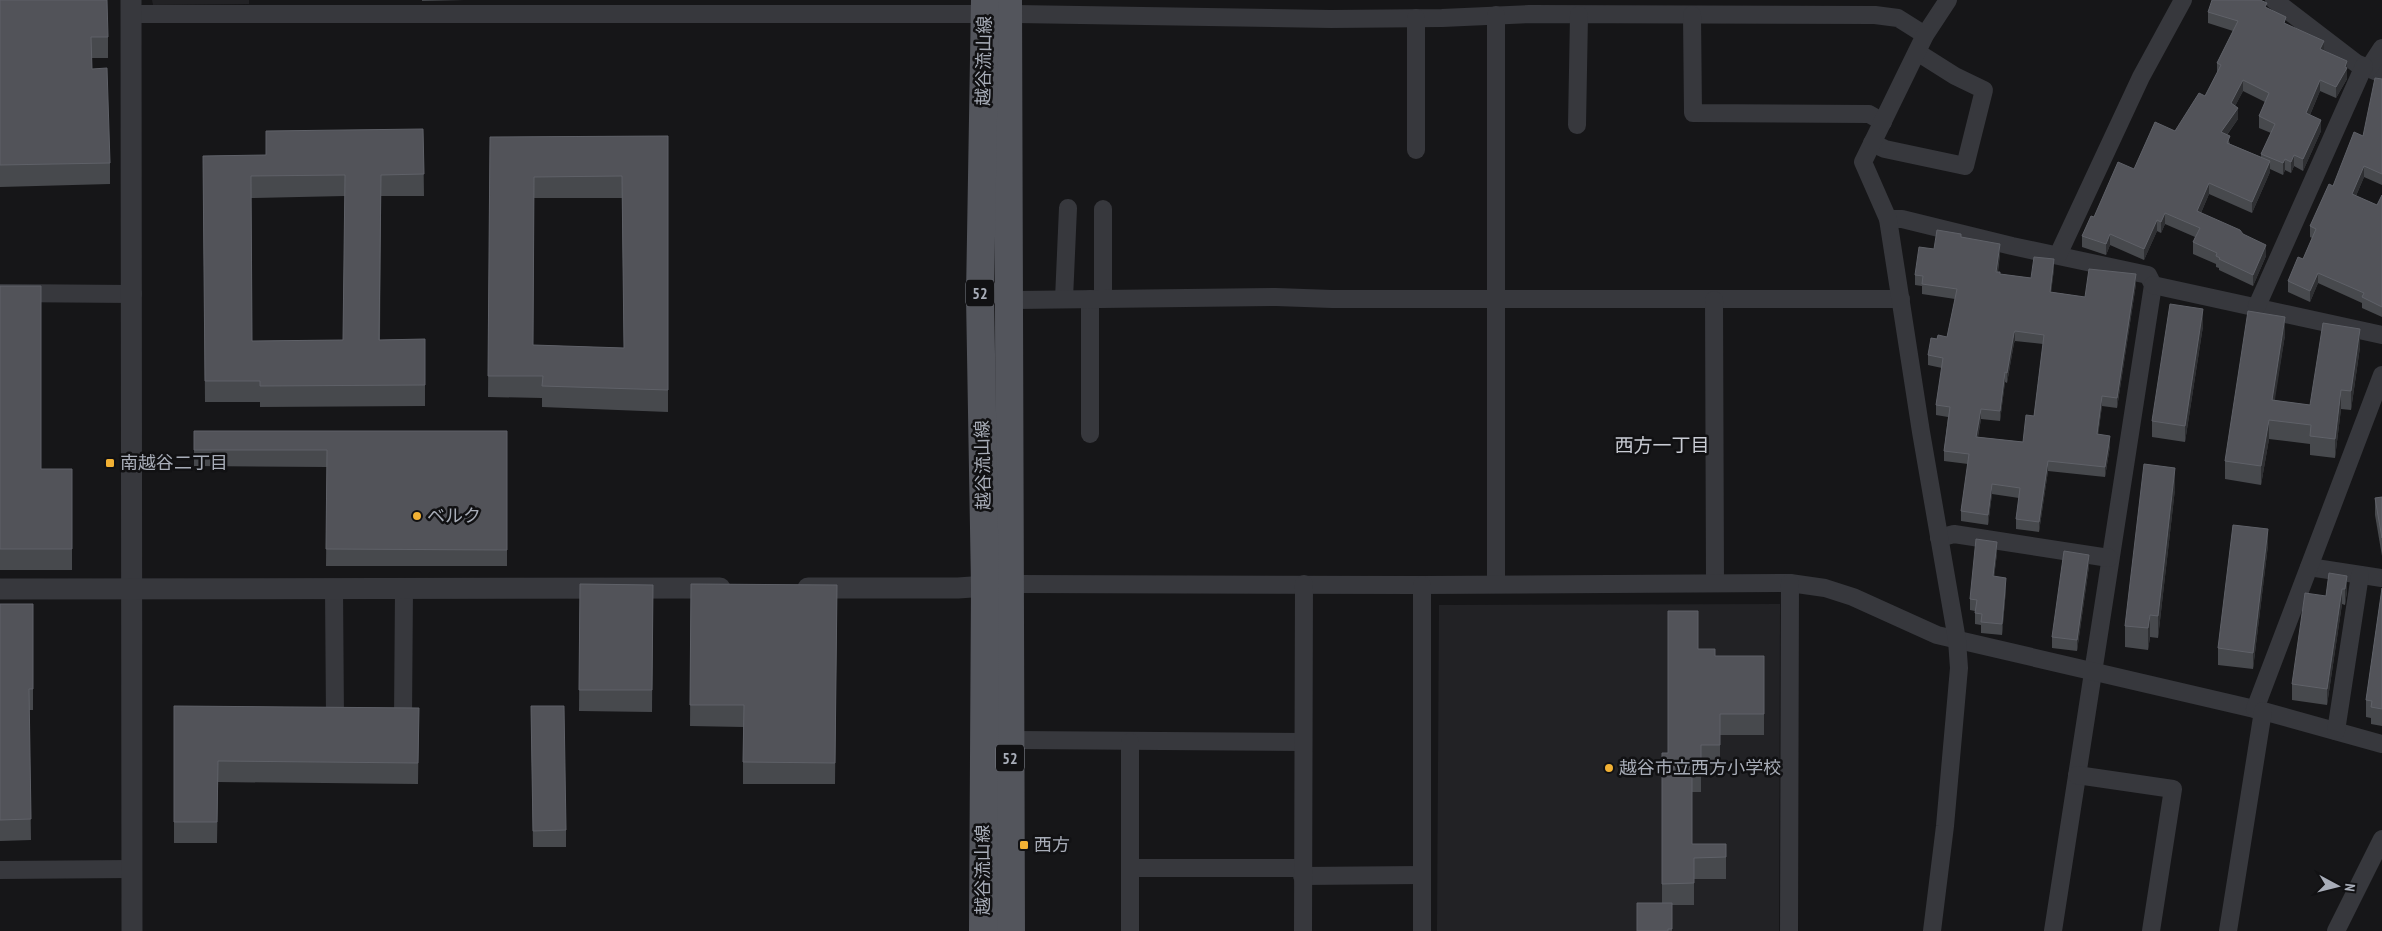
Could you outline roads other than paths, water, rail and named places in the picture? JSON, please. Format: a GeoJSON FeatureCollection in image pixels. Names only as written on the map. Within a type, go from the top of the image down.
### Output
{"type":"FeatureCollection","features":[{"type":"Feature","properties":{"kind":"main road","name":"越谷流山線"},"geometry":{"type":"LineString","coordinates":[[982,931],[1009,300],[996,7]]}},
{"type":"Feature","properties":{"kind":"main road","name":"越谷流山線"},"geometry":{"type":"LineString","coordinates":[[996,7],[980,296],[997,585],[1010,740],[1011,931]]}},
{"type":"Feature","properties":{"kind":"street"},"geometry":{"type":"LineString","coordinates":[[1932,931],[1945,826],[1959,668],[1957,640],[1888,220],[1868,179],[1863,162],[1925,35],[1948,0]]}},
{"type":"Feature","properties":{"kind":"street"},"geometry":{"type":"LineString","coordinates":[[2058,255],[2141,77],[2183,0]]}},
{"type":"Feature","properties":{"kind":"street"},"geometry":{"type":"LineString","coordinates":[[2274,0],[2356,63],[2372,69]]}},
{"type":"Feature","properties":{"kind":"street"},"geometry":{"type":"LineString","coordinates":[[132,931],[133,294],[131,7],[996,7],[1416,18],[1496,15],[1874,16],[1898,18],[1925,35]]}},
{"type":"Feature","properties":{"kind":"street"},"geometry":{"type":"LineString","coordinates":[[1496,15],[1496,584]]}},
{"type":"Feature","properties":{"kind":"street"},"geometry":{"type":"LineString","coordinates":[[1577,125],[1579,15]]}},
{"type":"Feature","properties":{"kind":"street"},"geometry":{"type":"LineString","coordinates":[[1692,15],[1693,113],[1869,114],[1883,122]]}},
{"type":"Feature","properties":{"kind":"street"},"geometry":{"type":"LineString","coordinates":[[1416,18],[1416,150]]}},
{"type":"Feature","properties":{"kind":"street"},"geometry":{"type":"LineString","coordinates":[[2257,306],[2382,48]]}},
{"type":"Feature","properties":{"kind":"street"},"geometry":{"type":"LineString","coordinates":[[1872,143],[1885,149],[1964,166],[1984,90],[1955,76],[1917,52]]}},
{"type":"Feature","properties":{"kind":"street"},"geometry":{"type":"LineString","coordinates":[[1064,299],[1068,208]]}},
{"type":"Feature","properties":{"kind":"street"},"geometry":{"type":"LineString","coordinates":[[1090,434],[1096,299],[1103,209]]}},
{"type":"Feature","properties":{"kind":"street"},"geometry":{"type":"LineString","coordinates":[[1888,220],[1902,219],[2148,275],[2153,285],[2053,931]]}},
{"type":"Feature","properties":{"kind":"street"},"geometry":{"type":"LineString","coordinates":[[2153,285],[2257,306],[2382,335]]}},
{"type":"Feature","properties":{"kind":"street"},"geometry":{"type":"LineString","coordinates":[[0,293],[133,294]]}},
{"type":"Feature","properties":{"kind":"street"},"geometry":{"type":"LineString","coordinates":[[1009,300],[1901,299]]}},
{"type":"Feature","properties":{"kind":"street"},"geometry":{"type":"LineString","coordinates":[[1714,300],[1715,583]]}},
{"type":"Feature","properties":{"kind":"street"},"geometry":{"type":"LineString","coordinates":[[2228,931],[2259,710],[2309,568],[2382,375]]}},
{"type":"Feature","properties":{"kind":"street"},"geometry":{"type":"LineString","coordinates":[[1939,538],[1954,534],[2110,558]]}},
{"type":"Feature","properties":{"kind":"street"},"geometry":{"type":"LineString","coordinates":[[2309,568],[2382,578]]}},
{"type":"Feature","properties":{"kind":"street"},"geometry":{"type":"LineString","coordinates":[[2336,731],[2360,575]]}},
{"type":"Feature","properties":{"kind":"street"},"geometry":{"type":"LineString","coordinates":[[790,588],[958,588],[997,585],[1304,584],[1422,586],[1790,583],[1825,588],[1853,597],[1937,635],[2259,710],[2382,744]]}},
{"type":"Feature","properties":{"kind":"street"},"geometry":{"type":"LineString","coordinates":[[1788,931],[1790,583]]}},
{"type":"Feature","properties":{"kind":"street"},"geometry":{"type":"LineString","coordinates":[[1302,931],[1304,584]]}},
{"type":"Feature","properties":{"kind":"street"},"geometry":{"type":"LineString","coordinates":[[1422,586],[1422,931]]}},
{"type":"Feature","properties":{"kind":"street"},"geometry":{"type":"LineString","coordinates":[[0,590],[740,588]]}},
{"type":"Feature","properties":{"kind":"street"},"geometry":{"type":"LineString","coordinates":[[334,589],[335,719],[403,719],[404,589]]}},
{"type":"Feature","properties":{"kind":"street"},"geometry":{"type":"LineString","coordinates":[[1010,740],[1303,742]]}},
{"type":"Feature","properties":{"kind":"street"},"geometry":{"type":"LineString","coordinates":[[1130,742],[1130,931]]}},
{"type":"Feature","properties":{"kind":"street"},"geometry":{"type":"LineString","coordinates":[[2077,774],[2173,789],[2151,931]]}},
{"type":"Feature","properties":{"kind":"street"},"geometry":{"type":"LineString","coordinates":[[2336,931],[2382,839]]}},
{"type":"Feature","properties":{"kind":"street"},"geometry":{"type":"LineString","coordinates":[[1130,868],[1422,876]]}},
{"type":"Feature","properties":{"kind":"street"},"geometry":{"type":"LineString","coordinates":[[0,870],[132,869]]}},
{"type":"Feature","properties":{"kind":"place","name":"南越谷二丁目"},"geometry":{"type":"Point","coordinates":[110,463]}},
{"type":"Feature","properties":{"kind":"place","name":"ベルク"},"geometry":{"type":"Point","coordinates":[417,516]}},
{"type":"Feature","properties":{"kind":"place","name":"越谷市立西方小学校"},"geometry":{"type":"Point","coordinates":[1609,768]}},
{"type":"Feature","properties":{"kind":"place","name":"西方"},"geometry":{"type":"Point","coordinates":[1024,845]}},
{"type":"Feature","properties":{"kind":"district","name":"西方一丁目"},"geometry":{"type":"Point","coordinates":[1662,445]}}]}
